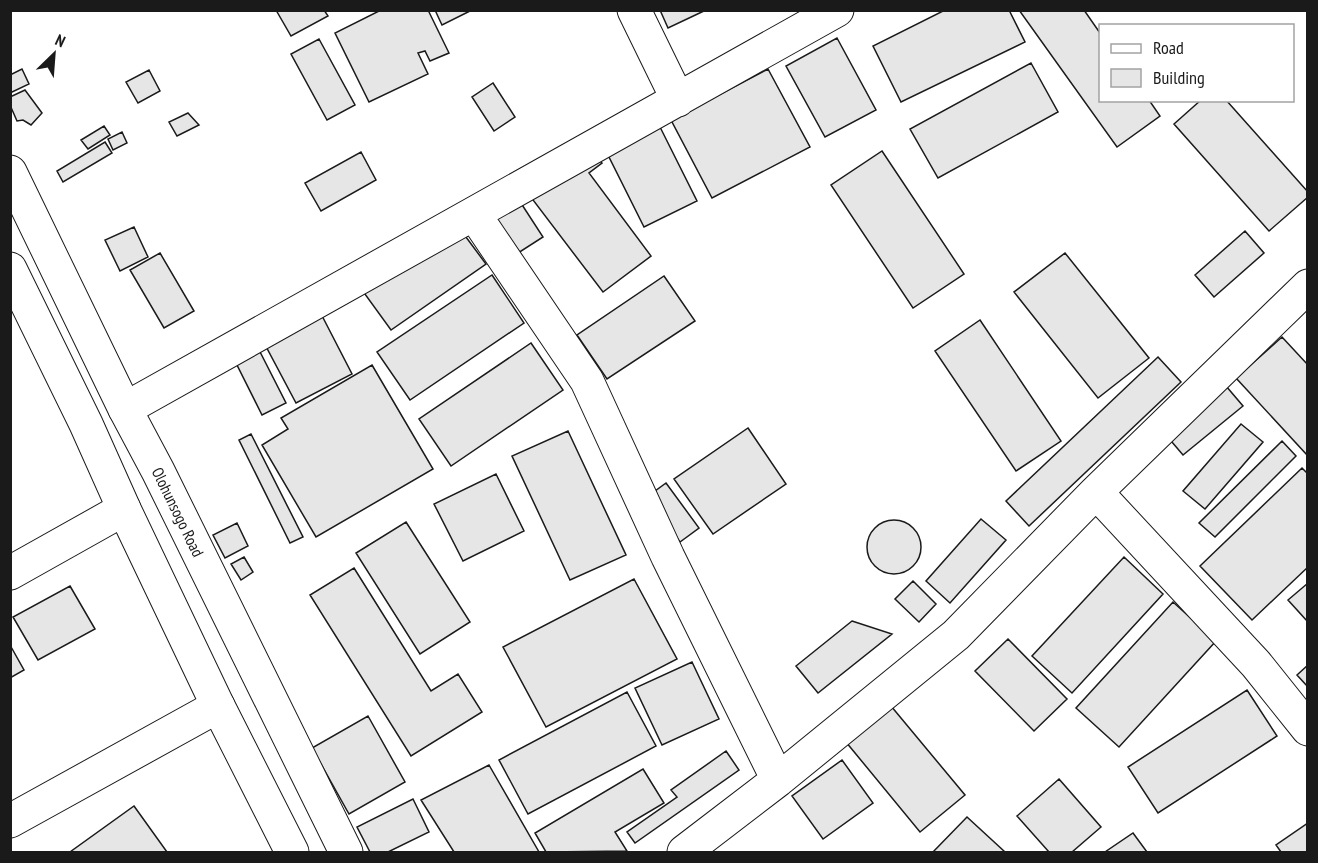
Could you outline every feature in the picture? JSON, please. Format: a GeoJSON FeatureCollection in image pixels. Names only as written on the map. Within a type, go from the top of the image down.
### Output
{"type":"FeatureCollection","features":[{"type":"Feature","properties":{"kind":"street"},"geometry":{"type":"LineString","coordinates":[[634,10],[678,100]]}},
{"type":"Feature","properties":{"kind":"street"},"geometry":{"type":"LineString","coordinates":[[124,409],[837,10]]}},
{"type":"Feature","properties":{"kind":"street","name":"Olohunsogo Road"},"geometry":{"type":"LineString","coordinates":[[10,172],[124,409],[158,471],[346,852]]}},
{"type":"Feature","properties":{"kind":"street"},"geometry":{"type":"LineString","coordinates":[[474,214],[587,381],[668,557],[778,780]]}},
{"type":"Feature","properties":{"kind":"street"},"geometry":{"type":"LineString","coordinates":[[10,269],[86,424],[218,706],[292,852]]}},
{"type":"Feature","properties":{"kind":"street"},"geometry":{"type":"LineString","coordinates":[[684,852],[778,780],[956,635],[1096,492],[1308,286]]}},
{"type":"Feature","properties":{"kind":"street"},"geometry":{"type":"LineString","coordinates":[[1096,492],[1257,664],[1308,729]]}},
{"type":"Feature","properties":{"kind":"street"},"geometry":{"type":"LineString","coordinates":[[10,573],[124,509]]}},
{"type":"Feature","properties":{"kind":"street"},"geometry":{"type":"LineString","coordinates":[[10,821],[218,706]]}},
{"type":"Feature","properties":{"kind":"building"},"geometry":{"type":"Polygon","coordinates":[[[276,10],[324,10],[328,16],[291,36],[276,10]]]}},
{"type":"Feature","properties":{"kind":"building"},"geometry":{"type":"Polygon","coordinates":[[[381,10],[428,10],[449,53],[430,61],[425,51],[418,53],[428,74],[369,102],[335,33],[381,10]]]}},
{"type":"Feature","properties":{"kind":"building"},"geometry":{"type":"Polygon","coordinates":[[[435,10],[472,10],[442,25],[435,10]]]}},
{"type":"Feature","properties":{"kind":"building"},"geometry":{"type":"Polygon","coordinates":[[[660,10],[706,10],[668,28],[660,10]]]}},
{"type":"Feature","properties":{"kind":"building"},"geometry":{"type":"Polygon","coordinates":[[[945,10],[1009,10],[1025,42],[901,102],[873,46],[945,10]]]}},
{"type":"Feature","properties":{"kind":"building"},"geometry":{"type":"Polygon","coordinates":[[[1019,10],[1084,10],[1099,32],[1099,102],[1150,102],[1160,116],[1117,147],[1019,10]]]}},
{"type":"Feature","properties":{"kind":"building"},"geometry":{"type":"Polygon","coordinates":[[[837,38],[876,110],[825,137],[786,66],[837,38]]]}},
{"type":"Feature","properties":{"kind":"building"},"geometry":{"type":"Polygon","coordinates":[[[319,39],[355,105],[327,120],[291,54],[319,39]]]}},
{"type":"Feature","properties":{"kind":"building"},"geometry":{"type":"Polygon","coordinates":[[[1031,63],[1058,112],[938,178],[910,129],[1031,63]]]}},
{"type":"Feature","properties":{"kind":"building"},"geometry":{"type":"Polygon","coordinates":[[[22,69],[29,84],[10,93],[10,75],[22,69]]]}},
{"type":"Feature","properties":{"kind":"building"},"geometry":{"type":"Polygon","coordinates":[[[768,69],[810,147],[712,198],[671,120],[768,69]]]}},
{"type":"Feature","properties":{"kind":"building"},"geometry":{"type":"Polygon","coordinates":[[[149,70],[160,91],[138,103],[126,82],[149,70]]]}},
{"type":"Feature","properties":{"kind":"building"},"geometry":{"type":"Polygon","coordinates":[[[493,83],[515,117],[494,131],[472,97],[493,83]]]}},
{"type":"Feature","properties":{"kind":"building"},"geometry":{"type":"Polygon","coordinates":[[[25,90],[42,113],[31,125],[23,120],[17,121],[10,105],[10,97],[25,90]]]}},
{"type":"Feature","properties":{"kind":"building"},"geometry":{"type":"Polygon","coordinates":[[[1199,102],[1228,102],[1308,192],[1308,197],[1269,231],[1174,124],[1199,102]]]}},
{"type":"Feature","properties":{"kind":"building"},"geometry":{"type":"Polygon","coordinates":[[[188,113],[199,125],[177,136],[169,122],[188,113]]]}},
{"type":"Feature","properties":{"kind":"building"},"geometry":{"type":"Polygon","coordinates":[[[659,125],[697,201],[644,227],[606,151],[659,125]]]}},
{"type":"Feature","properties":{"kind":"building"},"geometry":{"type":"Polygon","coordinates":[[[104,126],[110,135],[88,149],[81,140],[104,126]]]}},
{"type":"Feature","properties":{"kind":"building"},"geometry":{"type":"Polygon","coordinates":[[[122,132],[127,143],[113,150],[108,139],[122,132]]]}},
{"type":"Feature","properties":{"kind":"building"},"geometry":{"type":"Polygon","coordinates":[[[105,142],[112,153],[63,182],[57,171],[105,142]]]}},
{"type":"Feature","properties":{"kind":"building"},"geometry":{"type":"Polygon","coordinates":[[[592,150],[602,163],[589,173],[651,256],[603,292],[530,196],[592,150]]]}},
{"type":"Feature","properties":{"kind":"building"},"geometry":{"type":"Polygon","coordinates":[[[882,151],[964,274],[913,308],[831,185],[882,151]]]}},
{"type":"Feature","properties":{"kind":"building"},"geometry":{"type":"Polygon","coordinates":[[[361,152],[376,180],[321,211],[305,183],[361,152]]]}},
{"type":"Feature","properties":{"kind":"building"},"geometry":{"type":"Polygon","coordinates":[[[517,197],[543,237],[515,255],[488,215],[517,197]]]}},
{"type":"Feature","properties":{"kind":"building"},"geometry":{"type":"Polygon","coordinates":[[[134,227],[148,257],[120,271],[105,240],[134,227]]]}},
{"type":"Feature","properties":{"kind":"building"},"geometry":{"type":"Polygon","coordinates":[[[460,229],[486,264],[391,330],[362,290],[460,229]]]}},
{"type":"Feature","properties":{"kind":"building"},"geometry":{"type":"Polygon","coordinates":[[[1245,231],[1264,253],[1214,297],[1195,275],[1245,231]]]}},
{"type":"Feature","properties":{"kind":"building"},"geometry":{"type":"Polygon","coordinates":[[[160,253],[194,311],[164,328],[130,270],[160,253]]]}},
{"type":"Feature","properties":{"kind":"building"},"geometry":{"type":"Polygon","coordinates":[[[1065,253],[1149,358],[1098,398],[1014,292],[1065,253]]]}},
{"type":"Feature","properties":{"kind":"building"},"geometry":{"type":"Polygon","coordinates":[[[492,275],[524,323],[410,400],[377,352],[492,275]]]}},
{"type":"Feature","properties":{"kind":"building"},"geometry":{"type":"Polygon","coordinates":[[[664,276],[695,321],[607,379],[577,335],[664,276]]]}},
{"type":"Feature","properties":{"kind":"building"},"geometry":{"type":"Polygon","coordinates":[[[318,308],[352,374],[296,403],[261,337],[318,308]]]}},
{"type":"Feature","properties":{"kind":"building"},"geometry":{"type":"Polygon","coordinates":[[[980,320],[1061,441],[1016,471],[935,351],[980,320]]]}},
{"type":"Feature","properties":{"kind":"building"},"geometry":{"type":"Polygon","coordinates":[[[1282,337],[1308,365],[1308,456],[1236,378],[1282,337]]]}},
{"type":"Feature","properties":{"kind":"building"},"geometry":{"type":"Polygon","coordinates":[[[255,342],[286,403],[262,415],[231,353],[255,342]]]}},
{"type":"Feature","properties":{"kind":"building"},"geometry":{"type":"Polygon","coordinates":[[[531,343],[563,390],[451,466],[419,419],[531,343]]]}},
{"type":"Feature","properties":{"kind":"building"},"geometry":{"type":"Polygon","coordinates":[[[1158,357],[1181,382],[1029,526],[1006,501],[1158,357]]]}},
{"type":"Feature","properties":{"kind":"building"},"geometry":{"type":"Polygon","coordinates":[[[372,365],[433,469],[316,537],[262,445],[288,429],[281,418],[372,365]]]}},
{"type":"Feature","properties":{"kind":"building"},"geometry":{"type":"Polygon","coordinates":[[[1226,386],[1243,406],[1183,455],[1166,435],[1226,386]]]}},
{"type":"Feature","properties":{"kind":"building"},"geometry":{"type":"Polygon","coordinates":[[[1241,424],[1263,442],[1205,509],[1183,491],[1241,424]]]}},
{"type":"Feature","properties":{"kind":"building"},"geometry":{"type":"Polygon","coordinates":[[[748,428],[786,484],[713,534],[674,479],[748,428]]]}},
{"type":"Feature","properties":{"kind":"building"},"geometry":{"type":"Polygon","coordinates":[[[568,431],[626,555],[570,580],[512,456],[568,431]]]}},
{"type":"Feature","properties":{"kind":"building"},"geometry":{"type":"Polygon","coordinates":[[[251,434],[303,537],[290,543],[239,440],[251,434]]]}},
{"type":"Feature","properties":{"kind":"building"},"geometry":{"type":"Polygon","coordinates":[[[1282,441],[1296,456],[1215,537],[1199,523],[1282,441]]]}},
{"type":"Feature","properties":{"kind":"building"},"geometry":{"type":"Polygon","coordinates":[[[1302,468],[1308,474],[1308,567],[1252,620],[1200,566],[1302,468]]]}},
{"type":"Feature","properties":{"kind":"building"},"geometry":{"type":"Polygon","coordinates":[[[496,474],[524,531],[463,561],[434,504],[496,474]]]}},
{"type":"Feature","properties":{"kind":"building"},"geometry":{"type":"Polygon","coordinates":[[[666,483],[699,528],[680,542],[647,497],[666,483]]]}},
{"type":"Feature","properties":{"kind":"building"},"geometry":{"type":"Polygon","coordinates":[[[981,519],[1006,540],[950,603],[926,581],[981,519]]]}},
{"type":"Feature","properties":{"kind":"building"},"geometry":{"type":"Polygon","coordinates":[[[894,520],[913,528],[921,547],[913,566],[894,574],[875,566],[867,547],[875,528],[894,520]]]}},
{"type":"Feature","properties":{"kind":"building"},"geometry":{"type":"Polygon","coordinates":[[[406,522],[470,622],[420,654],[356,553],[406,522]]]}},
{"type":"Feature","properties":{"kind":"building"},"geometry":{"type":"Polygon","coordinates":[[[237,523],[248,546],[225,558],[213,535],[237,523]]]}},
{"type":"Feature","properties":{"kind":"building"},"geometry":{"type":"Polygon","coordinates":[[[244,557],[253,572],[241,580],[231,564],[244,557]]]}},
{"type":"Feature","properties":{"kind":"building"},"geometry":{"type":"Polygon","coordinates":[[[1124,557],[1163,594],[1072,693],[1032,656],[1124,557]]]}},
{"type":"Feature","properties":{"kind":"building"},"geometry":{"type":"Polygon","coordinates":[[[354,568],[431,691],[458,674],[482,712],[411,756],[310,595],[354,568]]]}},
{"type":"Feature","properties":{"kind":"building"},"geometry":{"type":"Polygon","coordinates":[[[634,579],[677,659],[546,727],[503,647],[634,579]]]}},
{"type":"Feature","properties":{"kind":"building"},"geometry":{"type":"Polygon","coordinates":[[[913,581],[936,604],[919,622],[895,599],[913,581]]]}},
{"type":"Feature","properties":{"kind":"building"},"geometry":{"type":"Polygon","coordinates":[[[1308,583],[1308,622],[1288,600],[1308,583]]]}},
{"type":"Feature","properties":{"kind":"building"},"geometry":{"type":"Polygon","coordinates":[[[70,586],[95,629],[38,660],[13,617],[70,586]]]}},
{"type":"Feature","properties":{"kind":"building"},"geometry":{"type":"Polygon","coordinates":[[[1173,602],[1216,641],[1119,747],[1076,708],[1173,602]]]}},
{"type":"Feature","properties":{"kind":"building"},"geometry":{"type":"Polygon","coordinates":[[[852,621],[892,634],[818,693],[796,666],[852,621]]]}},
{"type":"Feature","properties":{"kind":"building"},"geometry":{"type":"Polygon","coordinates":[[[1008,639],[1067,699],[1034,731],[975,671],[1008,639]]]}},
{"type":"Feature","properties":{"kind":"building"},"geometry":{"type":"Polygon","coordinates":[[[10,645],[24,670],[10,678],[10,645]]]}},
{"type":"Feature","properties":{"kind":"building"},"geometry":{"type":"Polygon","coordinates":[[[692,662],[719,719],[662,745],[635,688],[692,662]]]}},
{"type":"Feature","properties":{"kind":"building"},"geometry":{"type":"Polygon","coordinates":[[[1308,665],[1308,687],[1297,675],[1308,665]]]}},
{"type":"Feature","properties":{"kind":"building"},"geometry":{"type":"Polygon","coordinates":[[[1247,690],[1277,736],[1158,813],[1128,767],[1247,690]]]}},
{"type":"Feature","properties":{"kind":"building"},"geometry":{"type":"Polygon","coordinates":[[[627,692],[656,746],[528,814],[499,760],[627,692]]]}},
{"type":"Feature","properties":{"kind":"building"},"geometry":{"type":"Polygon","coordinates":[[[891,706],[965,795],[920,832],[846,742],[891,706]]]}},
{"type":"Feature","properties":{"kind":"building"},"geometry":{"type":"Polygon","coordinates":[[[368,716],[405,782],[349,814],[312,748],[368,716]]]}},
{"type":"Feature","properties":{"kind":"building"},"geometry":{"type":"Polygon","coordinates":[[[726,751],[739,770],[635,843],[627,832],[677,797],[671,790],[726,751]]]}},
{"type":"Feature","properties":{"kind":"building"},"geometry":{"type":"Polygon","coordinates":[[[842,760],[873,803],[823,839],[792,796],[842,760]]]}},
{"type":"Feature","properties":{"kind":"building"},"geometry":{"type":"Polygon","coordinates":[[[489,765],[539,852],[454,852],[421,800],[489,765]]]}},
{"type":"Feature","properties":{"kind":"building"},"geometry":{"type":"Polygon","coordinates":[[[643,769],[664,803],[615,832],[627,851],[546,852],[535,833],[643,769]]]}},
{"type":"Feature","properties":{"kind":"building"},"geometry":{"type":"Polygon","coordinates":[[[1059,779],[1101,827],[1072,852],[1049,852],[1017,816],[1059,779]]]}},
{"type":"Feature","properties":{"kind":"building"},"geometry":{"type":"Polygon","coordinates":[[[413,799],[429,832],[388,852],[370,852],[357,827],[413,799]]]}},
{"type":"Feature","properties":{"kind":"building"},"geometry":{"type":"Polygon","coordinates":[[[134,806],[167,852],[70,852],[134,806]]]}},
{"type":"Feature","properties":{"kind":"building"},"geometry":{"type":"Polygon","coordinates":[[[967,817],[1005,852],[933,852],[967,817]]]}},
{"type":"Feature","properties":{"kind":"building"},"geometry":{"type":"Polygon","coordinates":[[[1308,823],[1308,852],[1281,852],[1276,845],[1308,823]]]}},
{"type":"Feature","properties":{"kind":"building"},"geometry":{"type":"Polygon","coordinates":[[[1133,833],[1147,852],[1105,852],[1133,833]]]}}]}
